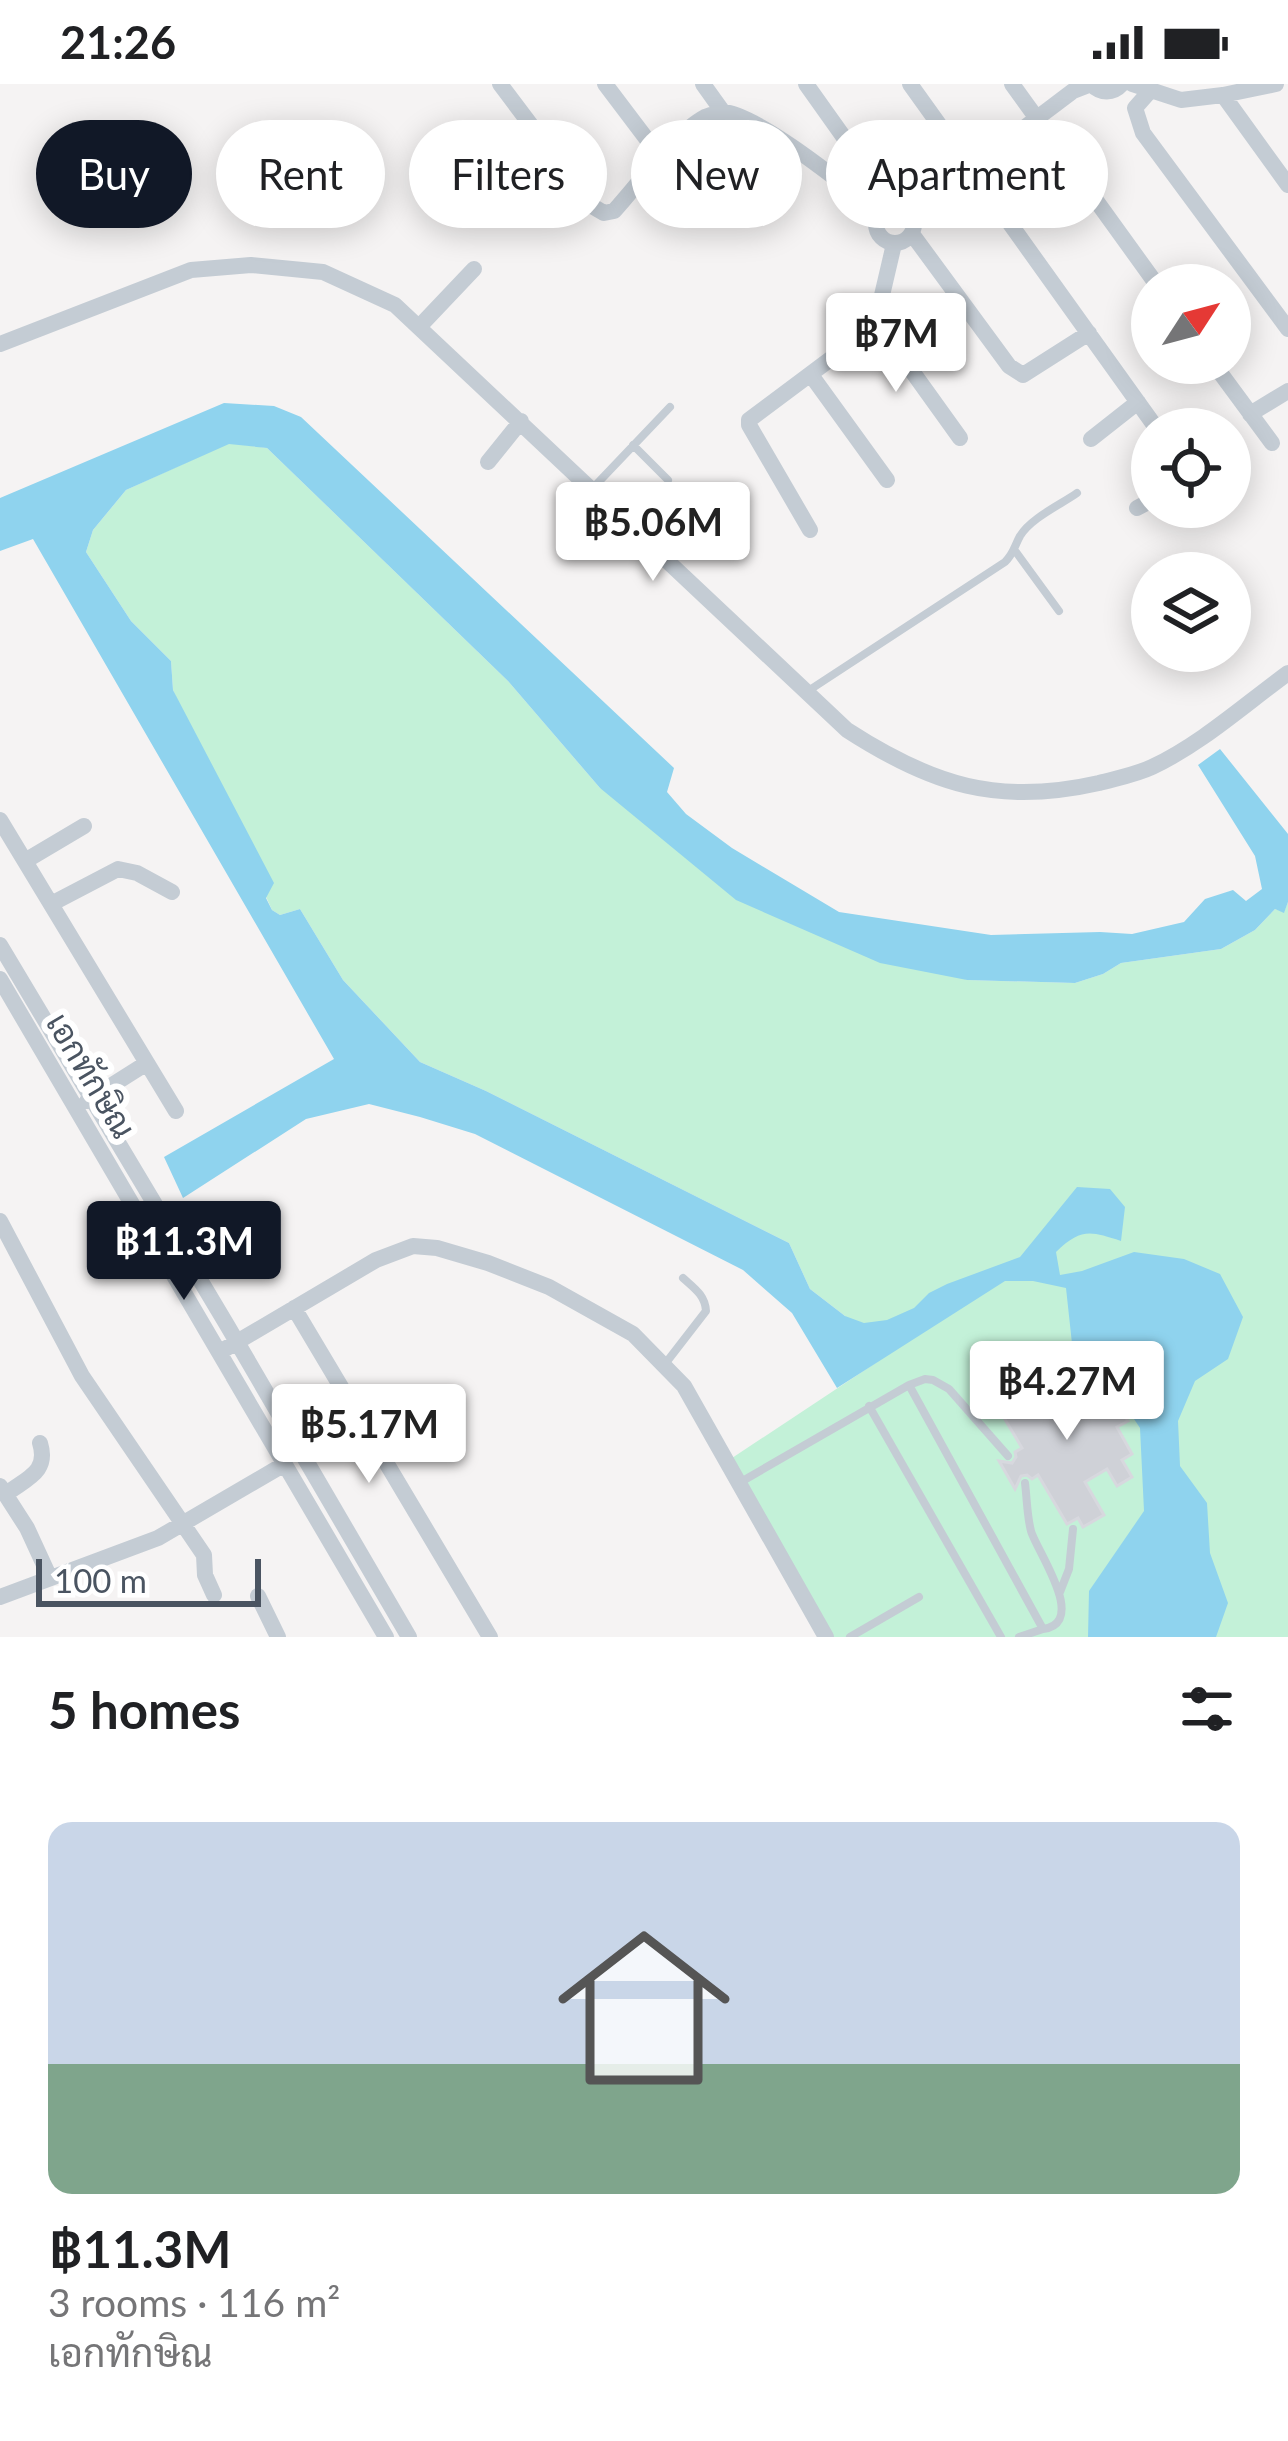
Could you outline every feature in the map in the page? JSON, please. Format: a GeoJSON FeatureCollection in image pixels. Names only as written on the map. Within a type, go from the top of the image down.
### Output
{"type":"FeatureCollection","features":[{"type":"Feature","properties":{"kind":"street"},"geometry":{"type":"LineString","coordinates":[[500,84],[592,206],[614,211],[631,192]]}},
{"type":"Feature","properties":{"kind":"street"},"geometry":{"type":"LineString","coordinates":[[605,84],[633,120]]}},
{"type":"Feature","properties":{"kind":"street"},"geometry":{"type":"LineString","coordinates":[[703,84],[724,112],[746,120],[826,169]]}},
{"type":"Feature","properties":{"kind":"street"},"geometry":{"type":"LineString","coordinates":[[806,84],[829,120]]}},
{"type":"Feature","properties":{"kind":"street"},"geometry":{"type":"LineString","coordinates":[[910,84],[936,120]]}},
{"type":"Feature","properties":{"kind":"street"},"geometry":{"type":"LineString","coordinates":[[1012,84],[1142,264]]}},
{"type":"Feature","properties":{"kind":"street"},"geometry":{"type":"LineString","coordinates":[[1034,120],[1073,91],[1091,84],[1109,92],[1122,84]]}},
{"type":"Feature","properties":{"kind":"street"},"geometry":{"type":"LineString","coordinates":[[1276,84],[1181,100],[1142,87],[1136,109],[1143,133],[1288,328]]}},
{"type":"Feature","properties":{"kind":"street"},"geometry":{"type":"LineString","coordinates":[[1223,95],[1288,185]]}},
{"type":"Feature","properties":{"kind":"street"},"geometry":{"type":"LineString","coordinates":[[701,120],[724,112]]}},
{"type":"Feature","properties":{"kind":"street"},"geometry":{"type":"LineString","coordinates":[[876,228],[881,238],[894,244],[912,234],[913,228]]}},
{"type":"Feature","properties":{"kind":"street"},"geometry":{"type":"LineString","coordinates":[[1013,228],[1142,408]]}},
{"type":"Feature","properties":{"kind":"street"},"geometry":{"type":"LineString","coordinates":[[912,234],[1016,373],[1024,375],[1038,368],[1089,333]]}},
{"type":"Feature","properties":{"kind":"street"},"geometry":{"type":"LineString","coordinates":[[810,530],[749,425],[754,415],[868,331],[876,321],[894,244]]}},
{"type":"Feature","properties":{"kind":"street"},"geometry":{"type":"LineString","coordinates":[[0,344],[191,270],[251,265],[323,272],[395,305],[847,730],[922,772],[978,789],[1045,793],[1133,775],[1197,741],[1288,673]]}},
{"type":"Feature","properties":{"kind":"street"},"geometry":{"type":"LineString","coordinates":[[419,326],[474,269]]}},
{"type":"Feature","properties":{"kind":"street"},"geometry":{"type":"LineString","coordinates":[[876,321],[959,438]]}},
{"type":"Feature","properties":{"kind":"street"},"geometry":{"type":"LineString","coordinates":[[811,375],[887,480]]}},
{"type":"Feature","properties":{"kind":"street"},"geometry":{"type":"LineString","coordinates":[[1251,413],[1288,391]]}},
{"type":"Feature","properties":{"kind":"street"},"geometry":{"type":"LineString","coordinates":[[1090,439],[1138,402]]}},
{"type":"Feature","properties":{"kind":"street"},"geometry":{"type":"LineString","coordinates":[[1251,415],[1273,443]]}},
{"type":"Feature","properties":{"kind":"street"},"geometry":{"type":"LineString","coordinates":[[488,462],[521,421]]}},
{"type":"Feature","properties":{"kind":"street"},"geometry":{"type":"LineString","coordinates":[[0,820],[176,1111]]}},
{"type":"Feature","properties":{"kind":"street"},"geometry":{"type":"LineString","coordinates":[[25,861],[84,826]]}},
{"type":"Feature","properties":{"kind":"street"},"geometry":{"type":"LineString","coordinates":[[51,904],[118,869],[137,873],[172,892]]}},
{"type":"Feature","properties":{"kind":"street"},"geometry":{"type":"LineString","coordinates":[[0,945],[84,1103],[237,1342],[409,1637]]}},
{"type":"Feature","properties":{"kind":"street","name":"เอกทักษิณ"},"geometry":{"type":"LineString","coordinates":[[0,980],[84,1103],[283,1465],[386,1637]]}},
{"type":"Feature","properties":{"kind":"street"},"geometry":{"type":"LineString","coordinates":[[84,1103],[147,1063]]}},
{"type":"Feature","properties":{"kind":"street"},"geometry":{"type":"LineString","coordinates":[[0,1221],[82,1376],[204,1555],[205,1575],[214,1595]]}},
{"type":"Feature","properties":{"kind":"street"},"geometry":{"type":"LineString","coordinates":[[220,1352],[390,1253],[413,1246],[488,1263],[549,1287],[633,1334],[684,1386],[826,1637]]}},
{"type":"Feature","properties":{"kind":"street"},"geometry":{"type":"LineString","coordinates":[[294,1308],[490,1637]]}},
{"type":"Feature","properties":{"kind":"street"},"geometry":{"type":"LineString","coordinates":[[40,1443],[45,1458],[41,1468],[3,1490],[50,1578]]}},
{"type":"Feature","properties":{"kind":"street"},"geometry":{"type":"LineString","coordinates":[[0,1597],[136,1548],[283,1465]]}},
{"type":"Feature","properties":{"kind":"street"},"geometry":{"type":"LineString","coordinates":[[258,1595],[278,1637]]}},
{"type":"Feature","properties":{"kind":"lane"},"geometry":{"type":"LineString","coordinates":[[590,491],[670,407]]}},
{"type":"Feature","properties":{"kind":"lane"},"geometry":{"type":"LineString","coordinates":[[633,445],[668,480]]}},
{"type":"Feature","properties":{"kind":"lane"},"geometry":{"type":"LineString","coordinates":[[1059,611],[1016,552],[1017,541],[1030,525],[1077,493]]}},
{"type":"Feature","properties":{"kind":"lane"},"geometry":{"type":"LineString","coordinates":[[807,692],[1016,552]]}},
{"type":"Feature","properties":{"kind":"lane"},"geometry":{"type":"LineString","coordinates":[[665,1364],[706,1311],[700,1294],[683,1278]]}},
{"type":"Feature","properties":{"kind":"lane"},"geometry":{"type":"LineString","coordinates":[[737,1484],[869,1406],[925,1379],[941,1382],[1008,1456]]}},
{"type":"Feature","properties":{"kind":"lane"},"geometry":{"type":"LineString","coordinates":[[909,1385],[1043,1629]]}},
{"type":"Feature","properties":{"kind":"lane"},"geometry":{"type":"LineString","coordinates":[[869,1406],[1001,1637]]}},
{"type":"Feature","properties":{"kind":"lane"},"geometry":{"type":"LineString","coordinates":[[1024,1483],[1031,1534],[1060,1593]]}},
{"type":"Feature","properties":{"kind":"lane"},"geometry":{"type":"LineString","coordinates":[[1018,1637],[1056,1623],[1073,1529]]}},
{"type":"Feature","properties":{"kind":"lane"},"geometry":{"type":"LineString","coordinates":[[850,1637],[919,1597]]}},
{"type":"Feature","properties":{"kind":"green space"},"geometry":{"type":"Polygon","coordinates":[[[229,443],[267,448],[508,681],[600,788],[967,980],[1075,983],[1121,963],[1221,949],[1255,930],[1275,909],[1284,912],[1288,902],[1288,1637],[826,1637],[726,1462],[877,1362],[845,1316],[810,1289],[789,1243],[420,1062],[343,980],[300,909],[280,915],[272,910],[173,690],[171,661],[131,621],[86,552],[93,530],[126,490],[229,443]]]}},
{"type":"Feature","properties":{"kind":"water"},"geometry":{"type":"Polygon","coordinates":[[[224,403],[274,406],[301,417],[674,768],[667,792],[686,814],[732,848],[839,912],[991,935],[1132,934],[1184,922],[1205,899],[1233,890],[1246,901],[1262,889],[1255,856],[1198,765],[1220,749],[1288,834],[1284,913],[1275,909],[1255,930],[1221,949],[1121,963],[1075,983],[967,980],[880,963],[736,900],[600,788],[508,681],[267,448],[229,444],[126,490],[93,530],[86,552],[131,621],[171,661],[173,690],[274,883],[266,898],[272,910],[280,915],[300,909],[343,980],[420,1062],[789,1243],[810,1289],[845,1316],[864,1323],[887,1320],[914,1308],[947,1284],[1020,1257],[1077,1187],[1110,1189],[1125,1207],[1121,1241],[1079,1235],[1056,1252],[1060,1275],[1134,1252],[1184,1259],[1220,1274],[1243,1317],[1228,1359],[1195,1381],[1178,1421],[1180,1466],[1207,1503],[1210,1553],[1228,1603],[1216,1637],[1088,1637],[1089,1591],[1144,1511],[1140,1428],[1094,1359],[1074,1362],[1066,1288],[1005,1281],[837,1388],[792,1313],[743,1270],[475,1134],[420,1117],[369,1104],[306,1119],[183,1198],[164,1157],[334,1059],[33,539],[0,551],[0,498],[224,403]]]}},
{"type":"Feature","properties":{"kind":"building"},"geometry":{"type":"Polygon","coordinates":[[[1070,1365],[1079,1380],[1086,1376],[1101,1400],[1112,1394],[1128,1421],[1117,1427],[1132,1454],[1122,1460],[1132,1477],[1117,1486],[1107,1469],[1085,1482],[1104,1515],[1083,1527],[1078,1518],[1067,1524],[1038,1475],[1032,1479],[1021,1476],[1015,1489],[999,1461],[1012,1463],[1015,1452],[1022,1448],[997,1406],[1010,1398],[1006,1393],[1027,1381],[1040,1403],[1063,1389],[1055,1374],[1070,1365]]]}}]}
